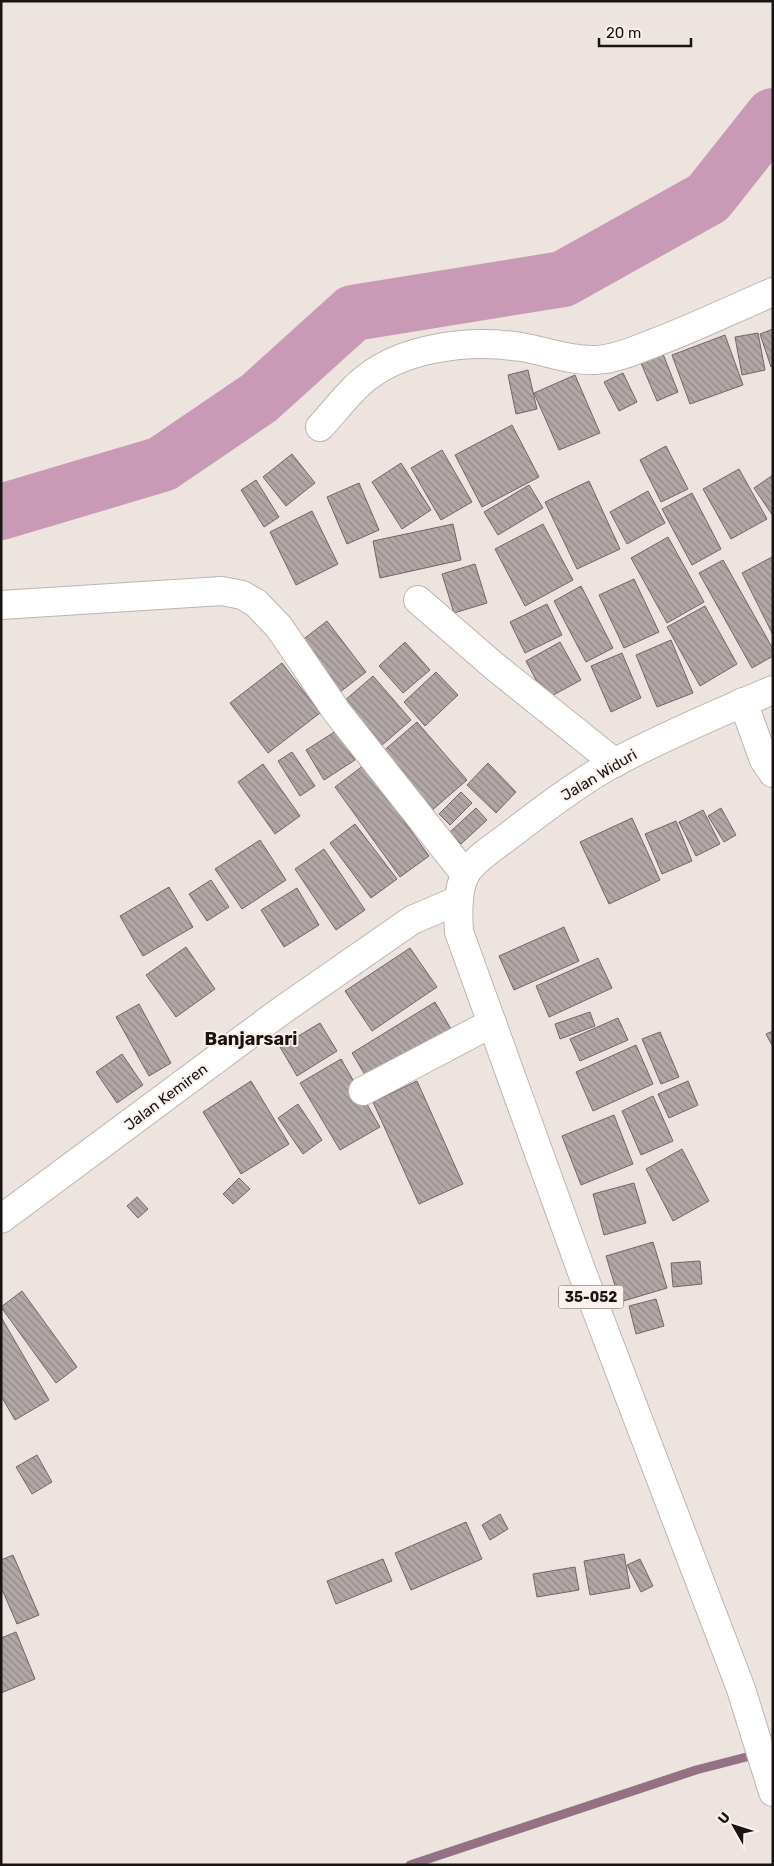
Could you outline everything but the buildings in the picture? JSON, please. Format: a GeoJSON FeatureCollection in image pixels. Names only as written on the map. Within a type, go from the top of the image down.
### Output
{"type":"FeatureCollection","features":[{"type":"Feature","properties":{"kind":"street"},"geometry":{"type":"LineString","coordinates":[[320,426],[360,383],[393,362],[423,351],[476,345],[521,347],[560,356],[596,360],[628,353],[679,334],[773,292]]}},
{"type":"Feature","properties":{"kind":"street"},"geometry":{"type":"LineString","coordinates":[[1,605],[222,591],[242,595],[256,603],[279,627],[337,712],[465,874],[459,900]]}},
{"type":"Feature","properties":{"kind":"street"},"geometry":{"type":"LineString","coordinates":[[418,600],[494,666],[613,764]]}},
{"type":"Feature","properties":{"kind":"street","name":"Jalan Widuri"},"geometry":{"type":"LineString","coordinates":[[465,874],[488,851],[582,783],[613,764],[746,714],[773,690]]}},
{"type":"Feature","properties":{"kind":"street"},"geometry":{"type":"LineString","coordinates":[[746,714],[769,766]]}},
{"type":"Feature","properties":{"kind":"street","name":"35-052"},"geometry":{"type":"LineString","coordinates":[[459,900],[459,932],[582,1275],[741,1689],[769,1782]]}},
{"type":"Feature","properties":{"kind":"street","name":"Jalan Kemiren"},"geometry":{"type":"LineString","coordinates":[[1,1219],[281,1011],[412,920],[459,900]]}},
{"type":"Feature","properties":{"kind":"street"},"geometry":{"type":"LineString","coordinates":[[363,1092],[492,1023]]}},
{"type":"Feature","properties":{"kind":"waterway"},"geometry":{"type":"LineString","coordinates":[[1,512],[162,464],[259,398],[353,313],[563,279],[708,198],[773,116]]}},
{"type":"Feature","properties":{"kind":"waterway"},"geometry":{"type":"LineString","coordinates":[[410,1865],[696,1770],[758,1754]]}},
{"type":"Feature","properties":{"kind":"district","name":"Banjarsari"},"geometry":{"type":"Point","coordinates":[251,1039]}}]}
